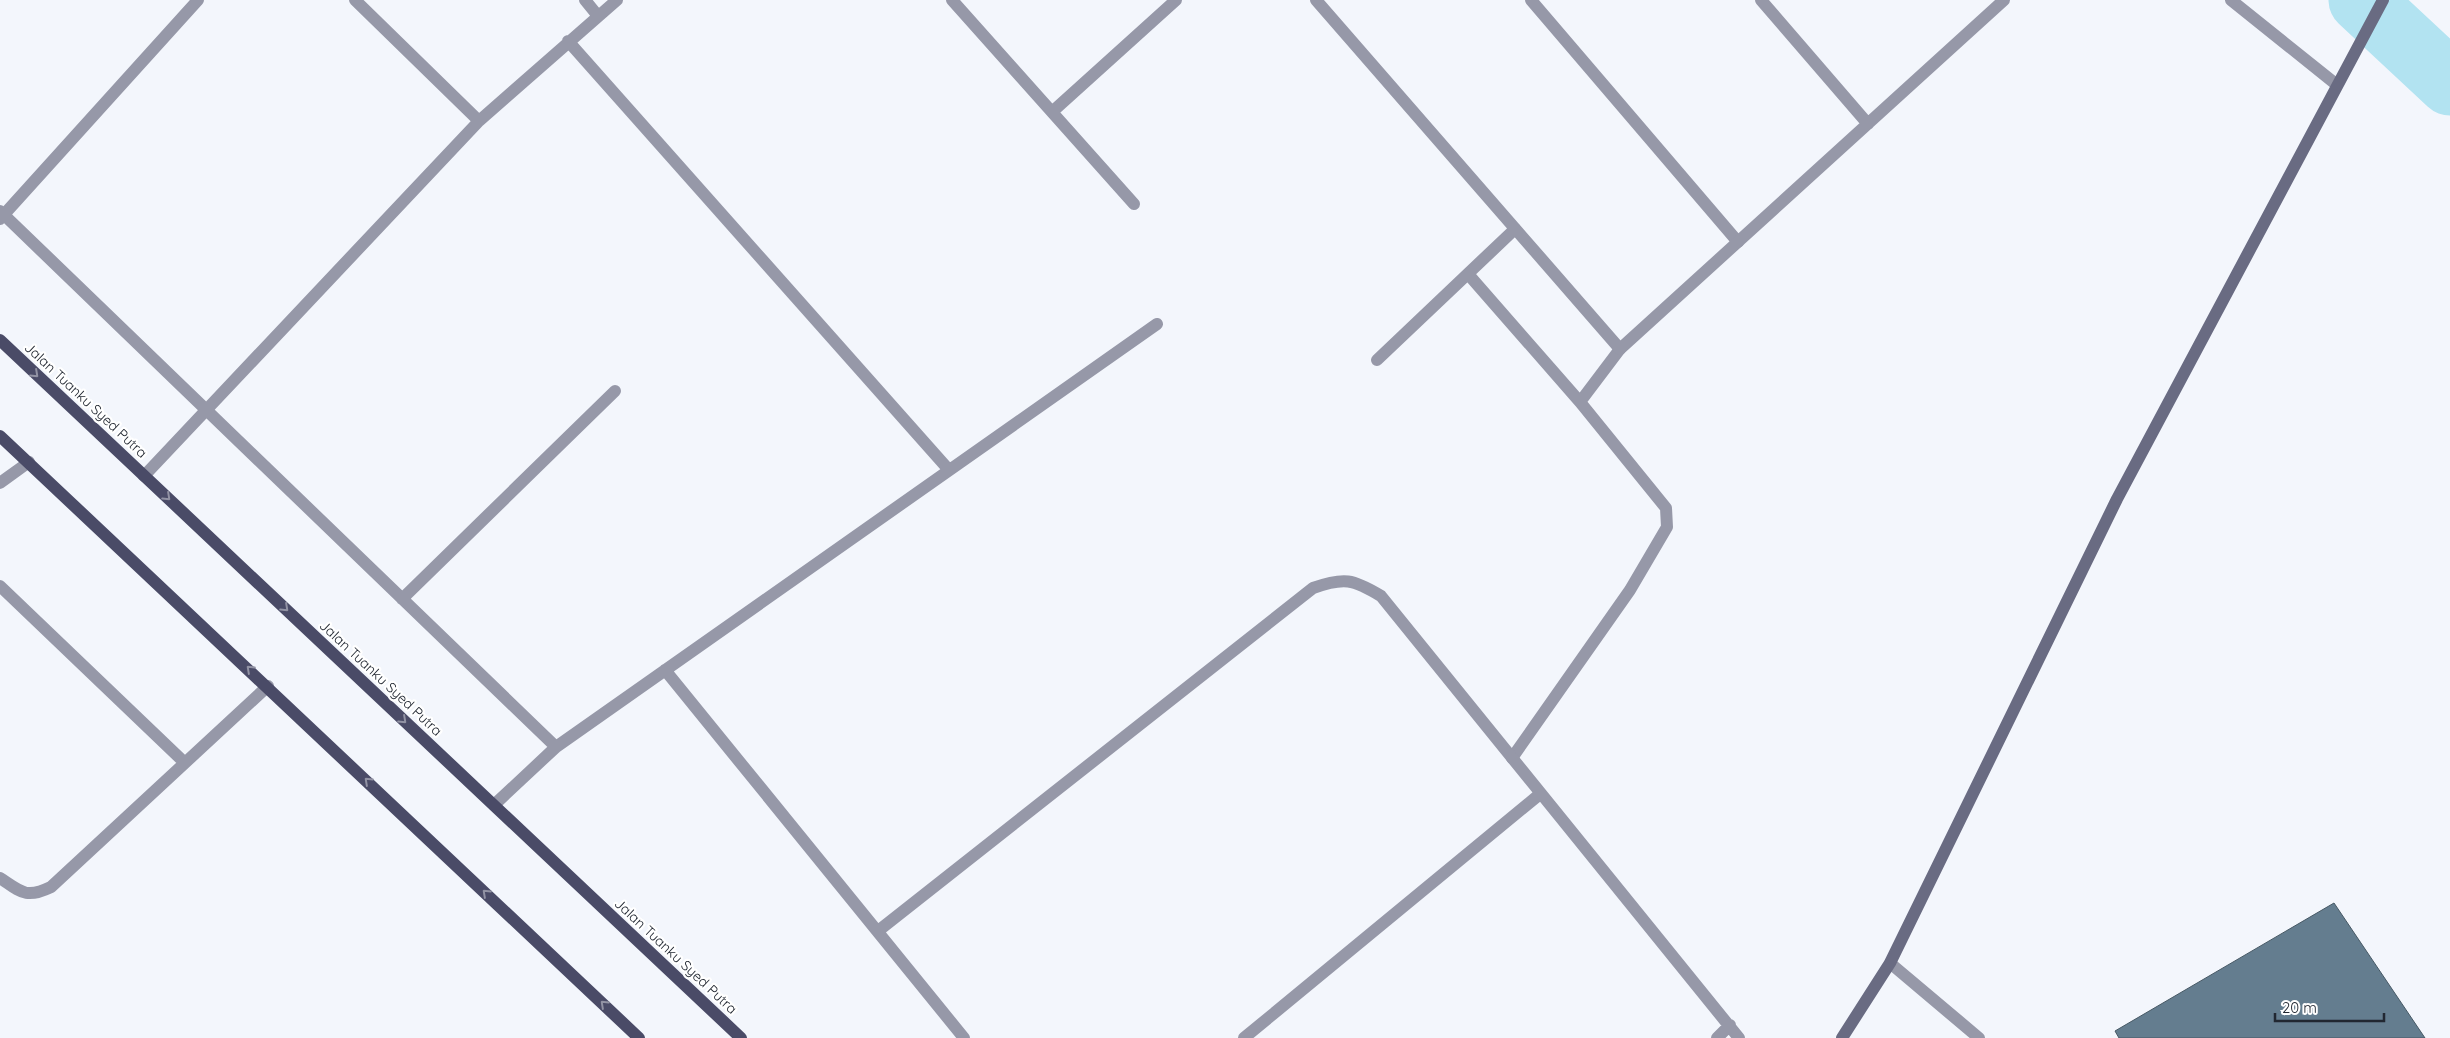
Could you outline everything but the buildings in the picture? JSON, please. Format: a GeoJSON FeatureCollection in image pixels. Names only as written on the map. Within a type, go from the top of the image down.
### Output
{"type":"FeatureCollection","features":[{"type":"Feature","properties":{"kind":"main road"},"geometry":{"type":"LineString","coordinates":[[1842,1038],[1890,963],[2117,499],[2383,0]]}},
{"type":"Feature","properties":{"kind":"main road","name":"Jalan Tuanku Syed Putra"},"geometry":{"type":"LineString","coordinates":[[0,340],[741,1038]]}},
{"type":"Feature","properties":{"kind":"main road"},"geometry":{"type":"LineString","coordinates":[[0,436],[268,686],[639,1038]]}},
{"type":"Feature","properties":{"kind":"street"},"geometry":{"type":"LineString","coordinates":[[198,0],[1,215],[556,747]]}},
{"type":"Feature","properties":{"kind":"street"},"geometry":{"type":"LineString","coordinates":[[355,0],[479,121]]}},
{"type":"Feature","properties":{"kind":"street"},"geometry":{"type":"LineString","coordinates":[[585,0],[598,16]]}},
{"type":"Feature","properties":{"kind":"street"},"geometry":{"type":"LineString","coordinates":[[144,476],[479,121],[617,0]]}},
{"type":"Feature","properties":{"kind":"street"},"geometry":{"type":"LineString","coordinates":[[952,0],[1134,204]]}},
{"type":"Feature","properties":{"kind":"street"},"geometry":{"type":"LineString","coordinates":[[1052,112],[1176,0]]}},
{"type":"Feature","properties":{"kind":"street"},"geometry":{"type":"LineString","coordinates":[[1316,0],[1620,349]]}},
{"type":"Feature","properties":{"kind":"street"},"geometry":{"type":"LineString","coordinates":[[1531,0],[1738,242]]}},
{"type":"Feature","properties":{"kind":"street"},"geometry":{"type":"LineString","coordinates":[[1761,0],[1868,124]]}},
{"type":"Feature","properties":{"kind":"street"},"geometry":{"type":"LineString","coordinates":[[2231,0],[2337,85]]}},
{"type":"Feature","properties":{"kind":"street"},"geometry":{"type":"LineString","coordinates":[[1580,402],[1620,349],[1868,124],[1999,2]]}},
{"type":"Feature","properties":{"kind":"street"},"geometry":{"type":"LineString","coordinates":[[568,41],[949,470]]}},
{"type":"Feature","properties":{"kind":"street"},"geometry":{"type":"LineString","coordinates":[[1377,360],[1515,229]]}},
{"type":"Feature","properties":{"kind":"street"},"geometry":{"type":"LineString","coordinates":[[1468,274],[1580,402],[1666,508],[1667,527],[1630,590],[1512,758]]}},
{"type":"Feature","properties":{"kind":"street"},"geometry":{"type":"LineString","coordinates":[[494,805],[556,747],[1157,324]]}},
{"type":"Feature","properties":{"kind":"street"},"geometry":{"type":"LineString","coordinates":[[402,598],[615,391]]}},
{"type":"Feature","properties":{"kind":"street"},"geometry":{"type":"LineString","coordinates":[[0,483],[28,462]]}},
{"type":"Feature","properties":{"kind":"street"},"geometry":{"type":"LineString","coordinates":[[878,931],[1313,588],[1335,580],[1359,583],[1381,596],[1739,1038]]}},
{"type":"Feature","properties":{"kind":"street"},"geometry":{"type":"LineString","coordinates":[[0,586],[184,762]]}},
{"type":"Feature","properties":{"kind":"street"},"geometry":{"type":"LineString","coordinates":[[665,670],[964,1038]]}},
{"type":"Feature","properties":{"kind":"street"},"geometry":{"type":"LineString","coordinates":[[0,878],[21,892],[36,894],[51,886],[268,686]]}},
{"type":"Feature","properties":{"kind":"street"},"geometry":{"type":"LineString","coordinates":[[1244,1038],[1540,794]]}},
{"type":"Feature","properties":{"kind":"street"},"geometry":{"type":"LineString","coordinates":[[1890,963],[1934,998],[1979,1038]]}},
{"type":"Feature","properties":{"kind":"street"},"geometry":{"type":"LineString","coordinates":[[1717,1038],[1730,1025]]}},
{"type":"Feature","properties":{"kind":"waterway"},"geometry":{"type":"LineString","coordinates":[[2361,0],[2450,83]]}}]}
